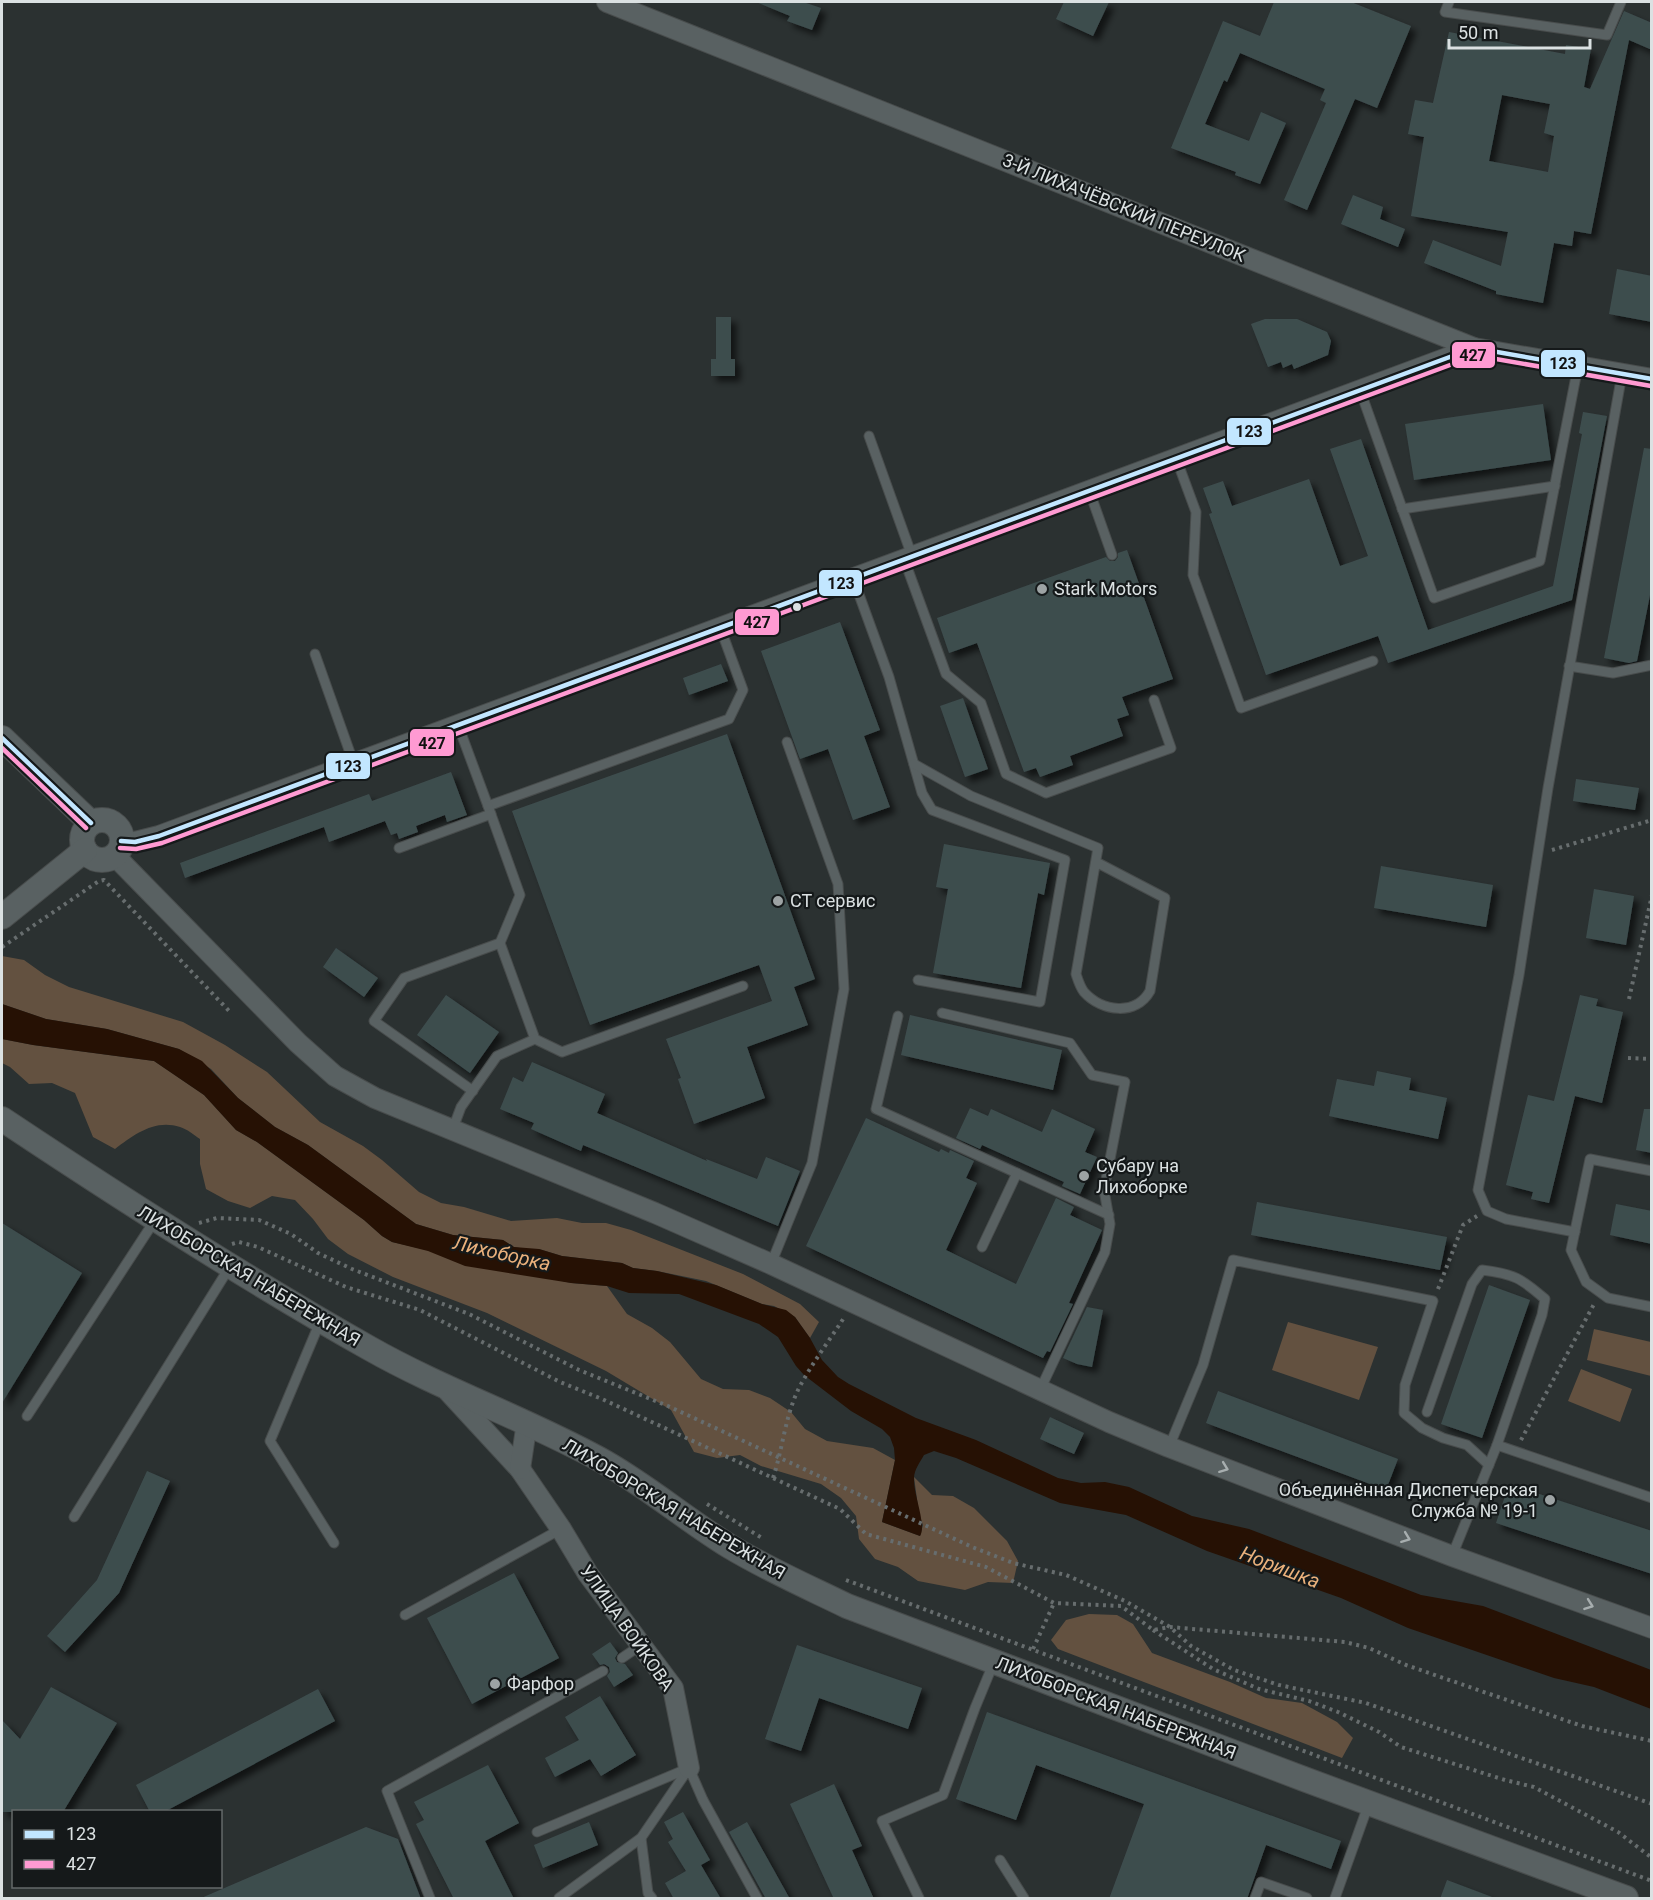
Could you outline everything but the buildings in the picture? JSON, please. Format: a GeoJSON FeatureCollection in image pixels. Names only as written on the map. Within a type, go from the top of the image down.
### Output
{"type":"FeatureCollection","features":[{"type":"Feature","properties":{"kind":"street","name":"3-Й ЛИХАЧЁВСКИЙ ПЕРЕУЛОК"},"geometry":{"type":"LineString","coordinates":[[607,2],[1474,348],[1652,379]]}},
{"type":"Feature","properties":{"kind":"street"},"geometry":{"type":"LineString","coordinates":[[118,848],[121,834],[112,822],[105,820],[91,823],[82,835],[85,850],[95,858],[108,858],[118,848],[159,836],[1474,348]]}},
{"type":"Feature","properties":{"kind":"street"},"geometry":{"type":"LineString","coordinates":[[2,738],[91,823]]}},
{"type":"Feature","properties":{"kind":"street"},"geometry":{"type":"LineString","coordinates":[[118,848],[298,1043],[335,1076],[375,1098],[655,1213],[771,1264],[1169,1448],[1452,1556],[1652,1628]]}},
{"type":"Feature","properties":{"kind":"street"},"geometry":{"type":"LineString","coordinates":[[2,917],[85,850]]}},
{"type":"Feature","properties":{"kind":"street","name":"ЛИХОБОРСКАЯ НАБЕРЕЖНАЯ"},"geometry":{"type":"LineString","coordinates":[[2,1119],[155,1220],[227,1256],[320,1319],[369,1348],[445,1388],[527,1422],[601,1460],[729,1546],[847,1606],[1626,1899]]}},
{"type":"Feature","properties":{"kind":"street","name":"УЛИЦА ВОЙКОВА"},"geometry":{"type":"LineString","coordinates":[[445,1388],[520,1469],[588,1574],[673,1688],[689,1768]]}},
{"type":"Feature","properties":{"kind":"street"},"geometry":{"type":"LineString","coordinates":[[520,1469],[527,1422]]}},
{"type":"Feature","properties":{"kind":"lane"},"geometry":{"type":"LineString","coordinates":[[1449,2],[1445,12],[1607,35],[1621,2]]}},
{"type":"Feature","properties":{"kind":"lane"},"geometry":{"type":"LineString","coordinates":[[1360,390],[1434,598],[1540,561],[1578,366]]}},
{"type":"Feature","properties":{"kind":"lane"},"geometry":{"type":"LineString","coordinates":[[1575,1232],[1506,1219],[1487,1211],[1478,1190],[1519,975],[1569,666],[1622,374]]}},
{"type":"Feature","properties":{"kind":"lane"},"geometry":{"type":"LineString","coordinates":[[869,436],[946,674],[981,703],[1006,774],[1046,793],[1171,748],[1154,700]]}},
{"type":"Feature","properties":{"kind":"lane"},"geometry":{"type":"LineString","coordinates":[[1176,458],[1196,512],[1193,575],[1241,708],[1373,661]]}},
{"type":"Feature","properties":{"kind":"lane"},"geometry":{"type":"LineString","coordinates":[[1402,509],[1555,486]]}},
{"type":"Feature","properties":{"kind":"lane"},"geometry":{"type":"LineString","coordinates":[[1089,490],[1112,555]]}},
{"type":"Feature","properties":{"kind":"lane"},"geometry":{"type":"LineString","coordinates":[[853,578],[889,677],[922,793],[932,810],[1065,860],[1040,1002],[918,980]]}},
{"type":"Feature","properties":{"kind":"lane"},"geometry":{"type":"LineString","coordinates":[[399,848],[489,810],[729,719],[743,690],[720,627]]}},
{"type":"Feature","properties":{"kind":"lane"},"geometry":{"type":"LineString","coordinates":[[315,654],[354,764]]}},
{"type":"Feature","properties":{"kind":"lane"},"geometry":{"type":"LineString","coordinates":[[1569,666],[1614,673],[1652,665]]}},
{"type":"Feature","properties":{"kind":"lane"},"geometry":{"type":"LineString","coordinates":[[459,725],[520,896],[500,944],[535,1039],[562,1052],[744,986]]}},
{"type":"Feature","properties":{"kind":"lane"},"geometry":{"type":"LineString","coordinates":[[771,1264],[812,1162],[844,989],[838,884],[787,742]]}},
{"type":"Feature","properties":{"kind":"lane"},"geometry":{"type":"LineString","coordinates":[[914,764],[970,796],[1098,848],[1076,974],[1082,990],[1094,1002],[1112,1009],[1131,1008],[1145,1000],[1150,991],[1165,898],[1096,862]]}},
{"type":"Feature","properties":{"kind":"lane"},"geometry":{"type":"LineString","coordinates":[[473,1091],[374,1021],[404,978],[500,944]]}},
{"type":"Feature","properties":{"kind":"lane"},"geometry":{"type":"LineString","coordinates":[[942,1013],[1070,1043],[1092,1075],[1125,1082],[1104,1190],[1110,1224],[1105,1251],[1040,1390]]}},
{"type":"Feature","properties":{"kind":"lane"},"geometry":{"type":"LineString","coordinates":[[898,1016],[876,1109],[1108,1215]]}},
{"type":"Feature","properties":{"kind":"lane"},"geometry":{"type":"LineString","coordinates":[[452,1131],[461,1107],[497,1056],[535,1039]]}},
{"type":"Feature","properties":{"kind":"lane"},"geometry":{"type":"LineString","coordinates":[[1652,1171],[1590,1159],[1571,1250],[1586,1282],[1608,1298],[1652,1307]]}},
{"type":"Feature","properties":{"kind":"lane"},"geometry":{"type":"LineString","coordinates":[[982,1246],[1017,1173]]}},
{"type":"Feature","properties":{"kind":"lane"},"geometry":{"type":"LineString","coordinates":[[27,1416],[155,1220]]}},
{"type":"Feature","properties":{"kind":"lane"},"geometry":{"type":"LineString","coordinates":[[74,1517],[227,1256]]}},
{"type":"Feature","properties":{"kind":"lane"},"geometry":{"type":"LineString","coordinates":[[1169,1448],[1203,1365],[1233,1260],[1433,1301],[1405,1385],[1404,1413],[1422,1428],[1443,1438],[1467,1445],[1489,1465]]}},
{"type":"Feature","properties":{"kind":"lane"},"geometry":{"type":"LineString","coordinates":[[1427,1412],[1472,1284],[1482,1270],[1511,1274],[1532,1287],[1545,1299],[1542,1315],[1497,1445],[1452,1556]]}},
{"type":"Feature","properties":{"kind":"lane"},"geometry":{"type":"LineString","coordinates":[[320,1319],[270,1441],[334,1543]]}},
{"type":"Feature","properties":{"kind":"lane"},"geometry":{"type":"LineString","coordinates":[[1497,1445],[1652,1498]]}},
{"type":"Feature","properties":{"kind":"lane"},"geometry":{"type":"LineString","coordinates":[[405,1615],[561,1529]]}},
{"type":"Feature","properties":{"kind":"lane"},"geometry":{"type":"LineString","coordinates":[[622,1658],[641,1645]]}},
{"type":"Feature","properties":{"kind":"lane"},"geometry":{"type":"LineString","coordinates":[[919,1899],[882,1821],[943,1795],[994,1662]]}},
{"type":"Feature","properties":{"kind":"lane"},"geometry":{"type":"LineString","coordinates":[[430,1899],[387,1791],[603,1671]]}},
{"type":"Feature","properties":{"kind":"lane"},"geometry":{"type":"LineString","coordinates":[[537,1832],[689,1768]]}},
{"type":"Feature","properties":{"kind":"lane"},"geometry":{"type":"LineString","coordinates":[[559,1899],[641,1838],[689,1768]]}},
{"type":"Feature","properties":{"kind":"lane","name":"УЛИЦА ВОЙКОВА"},"geometry":{"type":"LineString","coordinates":[[689,1768],[703,1800],[757,1899]]}},
{"type":"Feature","properties":{"kind":"lane"},"geometry":{"type":"LineString","coordinates":[[1335,1899],[1370,1803]]}},
{"type":"Feature","properties":{"kind":"lane"},"geometry":{"type":"LineString","coordinates":[[641,1838],[648,1893],[652,1899]]}},
{"type":"Feature","properties":{"kind":"lane"},"geometry":{"type":"LineString","coordinates":[[1000,1860],[1024,1899]]}},
{"type":"Feature","properties":{"kind":"lane"},"geometry":{"type":"LineString","coordinates":[[1254,1899],[1261,1882],[1306,1899]]}},
{"type":"Feature","properties":{"kind":"path"},"geometry":{"type":"LineString","coordinates":[[1538,855],[1652,820]]}},
{"type":"Feature","properties":{"kind":"path"},"geometry":{"type":"LineString","coordinates":[[2,947],[99,881],[104,880],[231,1013]]}},
{"type":"Feature","properties":{"kind":"path"},"geometry":{"type":"LineString","coordinates":[[1629,999],[1652,895]]}},
{"type":"Feature","properties":{"kind":"path"},"geometry":{"type":"LineString","coordinates":[[1628,1058],[1652,1059]]}},
{"type":"Feature","properties":{"kind":"path"},"geometry":{"type":"LineString","coordinates":[[1433,1301],[1463,1225],[1487,1211]]}},
{"type":"Feature","properties":{"kind":"path"},"geometry":{"type":"LineString","coordinates":[[192,1228],[201,1222],[217,1218],[259,1220],[291,1234],[318,1253],[352,1269],[469,1314],[579,1370],[668,1406],[972,1546],[1012,1563],[1066,1575],[1125,1601],[1170,1627],[1191,1646],[1234,1670],[1279,1685],[1366,1703],[1652,1804]]}},
{"type":"Feature","properties":{"kind":"path"},"geometry":{"type":"LineString","coordinates":[[227,1256],[239,1242],[258,1247],[346,1287],[420,1310],[560,1382],[602,1399],[840,1509],[866,1534],[986,1567],[1054,1604],[1121,1606],[1213,1669],[1259,1689],[1309,1701],[1338,1712],[1379,1732],[1401,1747],[1534,1788],[1618,1832],[1652,1858]]}},
{"type":"Feature","properties":{"kind":"path"},"geometry":{"type":"LineString","coordinates":[[1515,1451],[1600,1292]]}},
{"type":"Feature","properties":{"kind":"path"},"geometry":{"type":"LineString","coordinates":[[773,1478],[787,1422],[799,1388],[840,1324]]}},
{"type":"Feature","properties":{"kind":"path"},"geometry":{"type":"LineString","coordinates":[[703,1501],[771,1544]]}},
{"type":"Feature","properties":{"kind":"path"},"geometry":{"type":"LineString","coordinates":[[841,1578],[1652,1881]]}},
{"type":"Feature","properties":{"kind":"path"},"geometry":{"type":"LineString","coordinates":[[1034,1649],[1054,1604]]}},
{"type":"Feature","properties":{"kind":"path"},"geometry":{"type":"LineString","coordinates":[[1153,1630],[1170,1627],[1345,1642],[1369,1648],[1406,1665],[1582,1726],[1652,1741]]}},
{"type":"Feature","properties":{"kind":"shaded area"},"geometry":{"type":"Polygon","coordinates":[[[2,956],[24,960],[45,975],[69,987],[183,1022],[225,1045],[267,1072],[320,1122],[363,1146],[419,1192],[441,1203],[464,1207],[511,1221],[557,1218],[582,1223],[606,1223],[631,1230],[743,1274],[800,1304],[819,1322],[810,1338],[795,1317],[774,1306],[762,1304],[706,1281],[633,1268],[622,1263],[562,1256],[539,1249],[514,1247],[503,1240],[453,1235],[416,1224],[308,1145],[275,1127],[238,1098],[211,1069],[179,1049],[107,1029],[46,1019],[2,1004],[2,956]]]}},
{"type":"Feature","properties":{"kind":"shaded area"},"geometry":{"type":"Polygon","coordinates":[[[2,1039],[154,1061],[204,1095],[236,1130],[257,1142],[392,1242],[571,1283],[607,1286],[627,1314],[652,1328],[670,1342],[701,1379],[723,1389],[749,1390],[770,1398],[791,1412],[805,1429],[827,1441],[873,1448],[895,1460],[882,1522],[920,1536],[923,1525],[919,1514],[914,1477],[932,1495],[953,1496],[974,1508],[1007,1541],[1018,1561],[1013,1583],[988,1582],[965,1590],[918,1581],[898,1567],[875,1559],[859,1539],[856,1516],[841,1498],[821,1484],[761,1466],[740,1455],[717,1458],[694,1452],[671,1410],[606,1371],[487,1313],[393,1277],[348,1254],[328,1239],[295,1200],[272,1196],[250,1208],[228,1201],[206,1189],[200,1164],[200,1139],[185,1129],[171,1125],[153,1127],[137,1134],[115,1149],[93,1137],[75,1093],[52,1083],[29,1084],[2,1063],[2,1039]]]}},
{"type":"Feature","properties":{"kind":"shaded area"},"geometry":{"type":"Polygon","coordinates":[[[1288,1322],[1378,1347],[1359,1400],[1272,1370],[1288,1322]]]}},
{"type":"Feature","properties":{"kind":"shaded area"},"geometry":{"type":"Polygon","coordinates":[[[1594,1329],[1651,1342],[1651,1376],[1587,1360],[1594,1329]]]}},
{"type":"Feature","properties":{"kind":"shaded area"},"geometry":{"type":"Polygon","coordinates":[[[1581,1369],[1632,1389],[1620,1422],[1568,1401],[1581,1369]]]}},
{"type":"Feature","properties":{"kind":"shaded area"},"geometry":{"type":"Polygon","coordinates":[[[1089,1614],[1117,1615],[1133,1624],[1152,1653],[1266,1698],[1302,1703],[1337,1722],[1353,1738],[1342,1758],[1058,1649],[1051,1640],[1066,1620],[1089,1614]]]}},
{"type":"Feature","properties":{"kind":"water"},"geometry":{"type":"Polygon","coordinates":[[[2,1004],[46,1019],[107,1029],[179,1049],[202,1061],[238,1098],[275,1127],[308,1145],[416,1224],[453,1235],[503,1240],[514,1247],[539,1249],[562,1256],[622,1263],[633,1268],[657,1271],[716,1285],[762,1304],[786,1310],[795,1317],[822,1360],[838,1377],[916,1418],[976,1440],[1058,1478],[1081,1483],[1105,1482],[1129,1487],[1192,1516],[1249,1529],[1421,1595],[1483,1606],[1646,1668],[1651,1670],[1651,1709],[1594,1687],[1554,1678],[1408,1628],[1341,1598],[1207,1551],[1126,1515],[1060,1503],[956,1458],[934,1451],[924,1455],[914,1475],[922,1525],[920,1536],[882,1522],[895,1460],[890,1437],[882,1429],[851,1411],[804,1375],[778,1337],[759,1324],[679,1294],[629,1293],[607,1286],[571,1283],[465,1266],[428,1251],[392,1242],[257,1142],[236,1130],[204,1095],[154,1061],[2,1039],[2,1004]]]}},
{"type":"Feature","properties":{"kind":"transit line","name":"123"},"geometry":{"type":"LineString","coordinates":[[1474,348],[1652,379]]}},
{"type":"Feature","properties":{"kind":"transit line","name":"123"},"geometry":{"type":"LineString","coordinates":[[121,841],[135,842],[159,836],[1474,348]]}},
{"type":"Feature","properties":{"kind":"transit line","name":"427"},"geometry":{"type":"LineString","coordinates":[[1473,355],[1651,386]]}},
{"type":"Feature","properties":{"kind":"transit line","name":"427"},"geometry":{"type":"LineString","coordinates":[[120,848],[136,849],[162,843],[1477,355]]}},
{"type":"Feature","properties":{"kind":"transit line","name":"123"},"geometry":{"type":"LineString","coordinates":[[2,738],[91,823]]}},
{"type":"Feature","properties":{"kind":"transit line","name":"427"},"geometry":{"type":"LineString","coordinates":[[2,748],[86,828]]}},
{"type":"Feature","properties":{"kind":"place","name":"Stark Motors"},"geometry":{"type":"Point","coordinates":[1042,589]}},
{"type":"Feature","properties":{"kind":"place","name":"СТ сервис"},"geometry":{"type":"Point","coordinates":[778,901]}},
{"type":"Feature","properties":{"kind":"place","name":"Субару на Лихоборке"},"geometry":{"type":"Point","coordinates":[1084,1176]}},
{"type":"Feature","properties":{"kind":"place","name":"Объединённая Диспетчерская Служба № 19-1"},"geometry":{"type":"Point","coordinates":[1550,1500]}},
{"type":"Feature","properties":{"kind":"place","name":"Фарфор"},"geometry":{"type":"Point","coordinates":[495,1684]}},
{"type":"Feature","properties":{"kind":"water label","name":"Лихоборка"},"geometry":{"type":"Point","coordinates":[502,1253]}},
{"type":"Feature","properties":{"kind":"water label","name":"Норишка"},"geometry":{"type":"Point","coordinates":[1280,1567]}}]}
